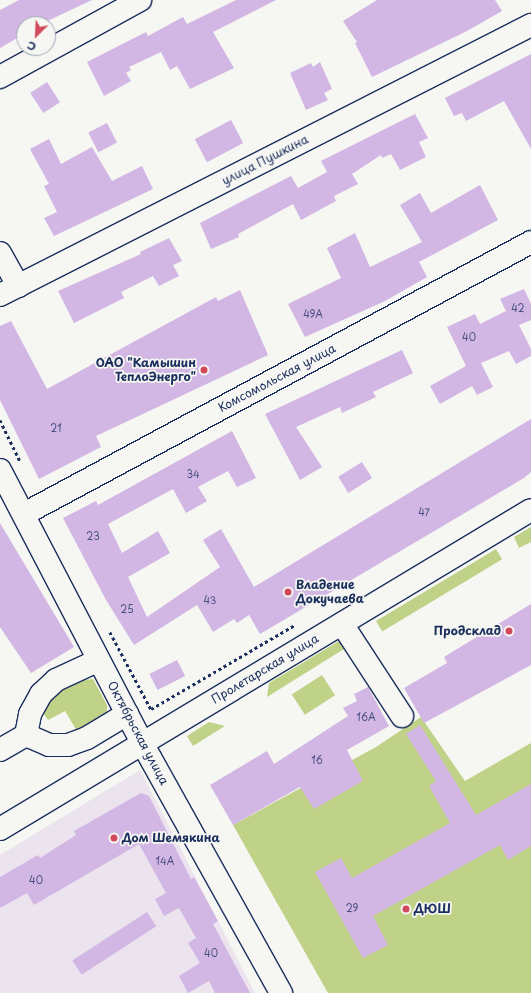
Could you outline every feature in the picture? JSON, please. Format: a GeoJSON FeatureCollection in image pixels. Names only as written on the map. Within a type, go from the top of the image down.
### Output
{"type":"FeatureCollection","features":[{"type":"Feature","properties":{"kind":"street"},"geometry":{"type":"LineString","coordinates":[[0,77],[140,0]]}},
{"type":"Feature","properties":{"kind":"street","name":"улица Пушкина"},"geometry":{"type":"LineString","coordinates":[[9,291],[531,26]]}},
{"type":"Feature","properties":{"kind":"street","name":"Комсомольская улица"},"geometry":{"type":"LineString","coordinates":[[24,514],[531,242]]}},
{"type":"Feature","properties":{"kind":"street"},"geometry":{"type":"LineString","coordinates":[[0,253],[9,291]]}},
{"type":"Feature","properties":{"kind":"street","name":"Октябрьская улица"},"geometry":{"type":"LineString","coordinates":[[0,470],[6,498],[24,514],[142,743],[281,993]]}},
{"type":"Feature","properties":{"kind":"street","name":"Пролетарская улица"},"geometry":{"type":"LineString","coordinates":[[0,829],[531,510]]}},
{"type":"Feature","properties":{"kind":"street"},"geometry":{"type":"LineString","coordinates":[[342,624],[402,716]]}},
{"type":"Feature","properties":{"kind":"street"},"geometry":{"type":"LineString","coordinates":[[0,750],[26,735],[30,714],[41,694],[56,680],[99,660]]}},
{"type":"Feature","properties":{"kind":"street"},"geometry":{"type":"LineString","coordinates":[[26,735],[49,745],[68,745],[87,738],[127,714]]}},
{"type":"Feature","properties":{"kind":"path"},"geometry":{"type":"LineString","coordinates":[[0,420],[21,462]]}},
{"type":"Feature","properties":{"kind":"path"},"geometry":{"type":"LineString","coordinates":[[107,627],[151,709],[303,621]]}},
{"type":"Feature","properties":{"kind":"shaded area"},"geometry":{"type":"Polygon","coordinates":[[[140,770],[255,993],[0,993],[0,855],[140,770]]]}},
{"type":"Feature","properties":{"kind":"green space"},"geometry":{"type":"Polygon","coordinates":[[[531,527],[531,542],[519,548],[514,537],[531,527]]]}},
{"type":"Feature","properties":{"kind":"green space"},"geometry":{"type":"Polygon","coordinates":[[[496,549],[502,559],[382,631],[376,621],[496,549]]]}},
{"type":"Feature","properties":{"kind":"green space"},"geometry":{"type":"Polygon","coordinates":[[[339,641],[352,644],[267,697],[269,683],[339,641]]]}},
{"type":"Feature","properties":{"kind":"green space"},"geometry":{"type":"Polygon","coordinates":[[[322,675],[335,695],[305,715],[292,695],[322,675]]]}},
{"type":"Feature","properties":{"kind":"green space"},"geometry":{"type":"Polygon","coordinates":[[[93,679],[107,705],[107,713],[77,731],[65,711],[48,720],[42,711],[47,696],[65,682],[93,679]]]}},
{"type":"Feature","properties":{"kind":"green space","name":"ДЮШ"},"geometry":{"type":"Polygon","coordinates":[[[421,717],[465,781],[531,743],[531,993],[328,993],[233,825],[376,747],[421,717]]]}},
{"type":"Feature","properties":{"kind":"green space"},"geometry":{"type":"Polygon","coordinates":[[[209,722],[225,726],[193,746],[187,736],[209,722]]]}},
{"type":"Feature","properties":{"kind":"building"},"geometry":{"type":"Polygon","coordinates":[[[19,0],[92,0],[56,17],[16,16],[16,39],[0,48],[0,10],[19,0]]]}},
{"type":"Feature","properties":{"kind":"building"},"geometry":{"type":"Polygon","coordinates":[[[236,0],[276,0],[213,32],[234,68],[190,89],[177,66],[170,70],[161,52],[129,67],[131,70],[126,73],[131,81],[104,96],[87,62],[146,32],[148,36],[183,17],[187,24],[236,0]]]}},
{"type":"Feature","properties":{"kind":"building"},"geometry":{"type":"Polygon","coordinates":[[[377,0],[495,0],[502,11],[467,31],[372,77],[355,43],[357,42],[343,21],[377,0]]]}},
{"type":"Feature","properties":{"kind":"building"},"geometry":{"type":"Polygon","coordinates":[[[531,54],[531,149],[504,101],[466,121],[462,113],[454,116],[445,98],[531,54]]]}},
{"type":"Feature","properties":{"kind":"building"},"geometry":{"type":"Polygon","coordinates":[[[320,62],[332,89],[324,93],[328,100],[306,110],[290,73],[311,63],[313,67],[320,62]]]}},
{"type":"Feature","properties":{"kind":"building"},"geometry":{"type":"Polygon","coordinates":[[[47,82],[60,102],[43,113],[30,93],[47,82]]]}},
{"type":"Feature","properties":{"kind":"building"},"geometry":{"type":"Polygon","coordinates":[[[415,114],[428,138],[419,142],[426,157],[400,170],[391,154],[382,158],[381,155],[352,174],[358,184],[334,196],[336,201],[301,220],[293,204],[238,234],[239,237],[211,249],[200,223],[291,176],[298,188],[327,172],[321,161],[415,114]]]}},
{"type":"Feature","properties":{"kind":"building"},"geometry":{"type":"Polygon","coordinates":[[[231,120],[243,143],[207,162],[195,139],[231,120]]]}},
{"type":"Feature","properties":{"kind":"building"},"geometry":{"type":"Polygon","coordinates":[[[107,123],[117,143],[98,152],[88,133],[107,123]]]}},
{"type":"Feature","properties":{"kind":"building"},"geometry":{"type":"Polygon","coordinates":[[[49,139],[61,164],[92,147],[112,181],[142,166],[153,189],[54,236],[44,218],[57,212],[44,186],[49,184],[30,149],[49,139]]]}},
{"type":"Feature","properties":{"kind":"building"},"geometry":{"type":"Polygon","coordinates":[[[480,185],[498,220],[419,262],[427,277],[385,301],[305,337],[288,304],[341,278],[327,248],[355,233],[370,267],[422,242],[400,205],[420,193],[431,213],[480,185]]]}},
{"type":"Feature","properties":{"kind":"building"},"geometry":{"type":"Polygon","coordinates":[[[169,238],[182,261],[173,265],[179,276],[159,286],[153,276],[121,292],[124,298],[74,323],[58,291],[141,254],[140,252],[169,238]]]}},
{"type":"Feature","properties":{"kind":"building"},"geometry":{"type":"Polygon","coordinates":[[[524,289],[531,304],[531,320],[519,325],[531,349],[531,356],[516,364],[509,351],[481,363],[493,387],[477,395],[472,386],[440,404],[430,386],[466,366],[447,327],[475,314],[480,324],[506,311],[500,299],[524,289]]]}},
{"type":"Feature","properties":{"kind":"building"},"geometry":{"type":"Polygon","coordinates":[[[240,290],[268,355],[96,436],[101,447],[39,479],[0,400],[0,326],[11,321],[47,389],[216,297],[218,301],[240,290]]]}},
{"type":"Feature","properties":{"kind":"building"},"geometry":{"type":"Polygon","coordinates":[[[402,350],[413,373],[373,392],[376,397],[342,413],[340,407],[296,427],[322,467],[300,480],[265,414],[402,350]]]}},
{"type":"Feature","properties":{"kind":"building"},"geometry":{"type":"Polygon","coordinates":[[[531,419],[531,472],[524,478],[260,634],[249,615],[237,623],[234,619],[213,632],[197,605],[134,645],[106,600],[63,518],[96,501],[98,505],[232,431],[256,478],[237,487],[228,471],[198,487],[207,501],[186,513],[173,489],[108,524],[122,553],[158,531],[170,553],[128,577],[147,617],[220,567],[203,540],[221,529],[254,587],[531,419]]]}},
{"type":"Feature","properties":{"kind":"building"},"geometry":{"type":"Polygon","coordinates":[[[362,462],[372,478],[348,493],[338,477],[362,462]]]}},
{"type":"Feature","properties":{"kind":"building"},"geometry":{"type":"Polygon","coordinates":[[[0,523],[74,647],[31,673],[0,627],[0,523]]]}},
{"type":"Feature","properties":{"kind":"building","name":"Продсклад"},"geometry":{"type":"Polygon","coordinates":[[[531,604],[531,665],[424,723],[404,688],[447,663],[444,657],[531,604]]]}},
{"type":"Feature","properties":{"kind":"building"},"geometry":{"type":"Polygon","coordinates":[[[177,660],[185,676],[158,690],[149,674],[177,660]]]}},
{"type":"Feature","properties":{"kind":"building"},"geometry":{"type":"Polygon","coordinates":[[[368,687],[389,726],[347,750],[363,781],[314,809],[300,787],[233,825],[210,785],[267,751],[274,764],[348,716],[343,708],[357,701],[354,694],[368,687]]]}},
{"type":"Feature","properties":{"kind":"building"},"geometry":{"type":"Polygon","coordinates":[[[420,725],[476,815],[531,784],[531,846],[508,860],[500,845],[373,916],[388,945],[363,958],[315,872],[341,858],[352,878],[450,823],[429,786],[436,781],[406,734],[420,725]]]}},
{"type":"Feature","properties":{"kind":"building"},"geometry":{"type":"Polygon","coordinates":[[[141,793],[149,796],[191,879],[194,877],[218,921],[213,924],[250,993],[215,993],[209,981],[188,993],[179,976],[200,963],[188,943],[196,938],[179,908],[164,916],[155,899],[166,893],[139,844],[34,905],[27,893],[0,908],[0,877],[38,855],[40,858],[76,835],[74,831],[141,793]]]}},
{"type":"Feature","properties":{"kind":"building"},"geometry":{"type":"Polygon","coordinates":[[[147,912],[156,926],[82,975],[72,960],[147,912]]]}},
{"type":"Feature","properties":{"kind":"place","name":"ОАО \"Камышин ТеплоЭнерго\""},"geometry":{"type":"Point","coordinates":[204,370]}},
{"type":"Feature","properties":{"kind":"place","name":"Владение Докучаева"},"geometry":{"type":"Point","coordinates":[288,592]}},
{"type":"Feature","properties":{"kind":"place","name":"Продсклад"},"geometry":{"type":"Point","coordinates":[509,631]}},
{"type":"Feature","properties":{"kind":"place","name":"Дом Шемякина"},"geometry":{"type":"Point","coordinates":[114,838]}},
{"type":"Feature","properties":{"kind":"place","name":"ДЮШ"},"geometry":{"type":"Point","coordinates":[406,909]}}]}
